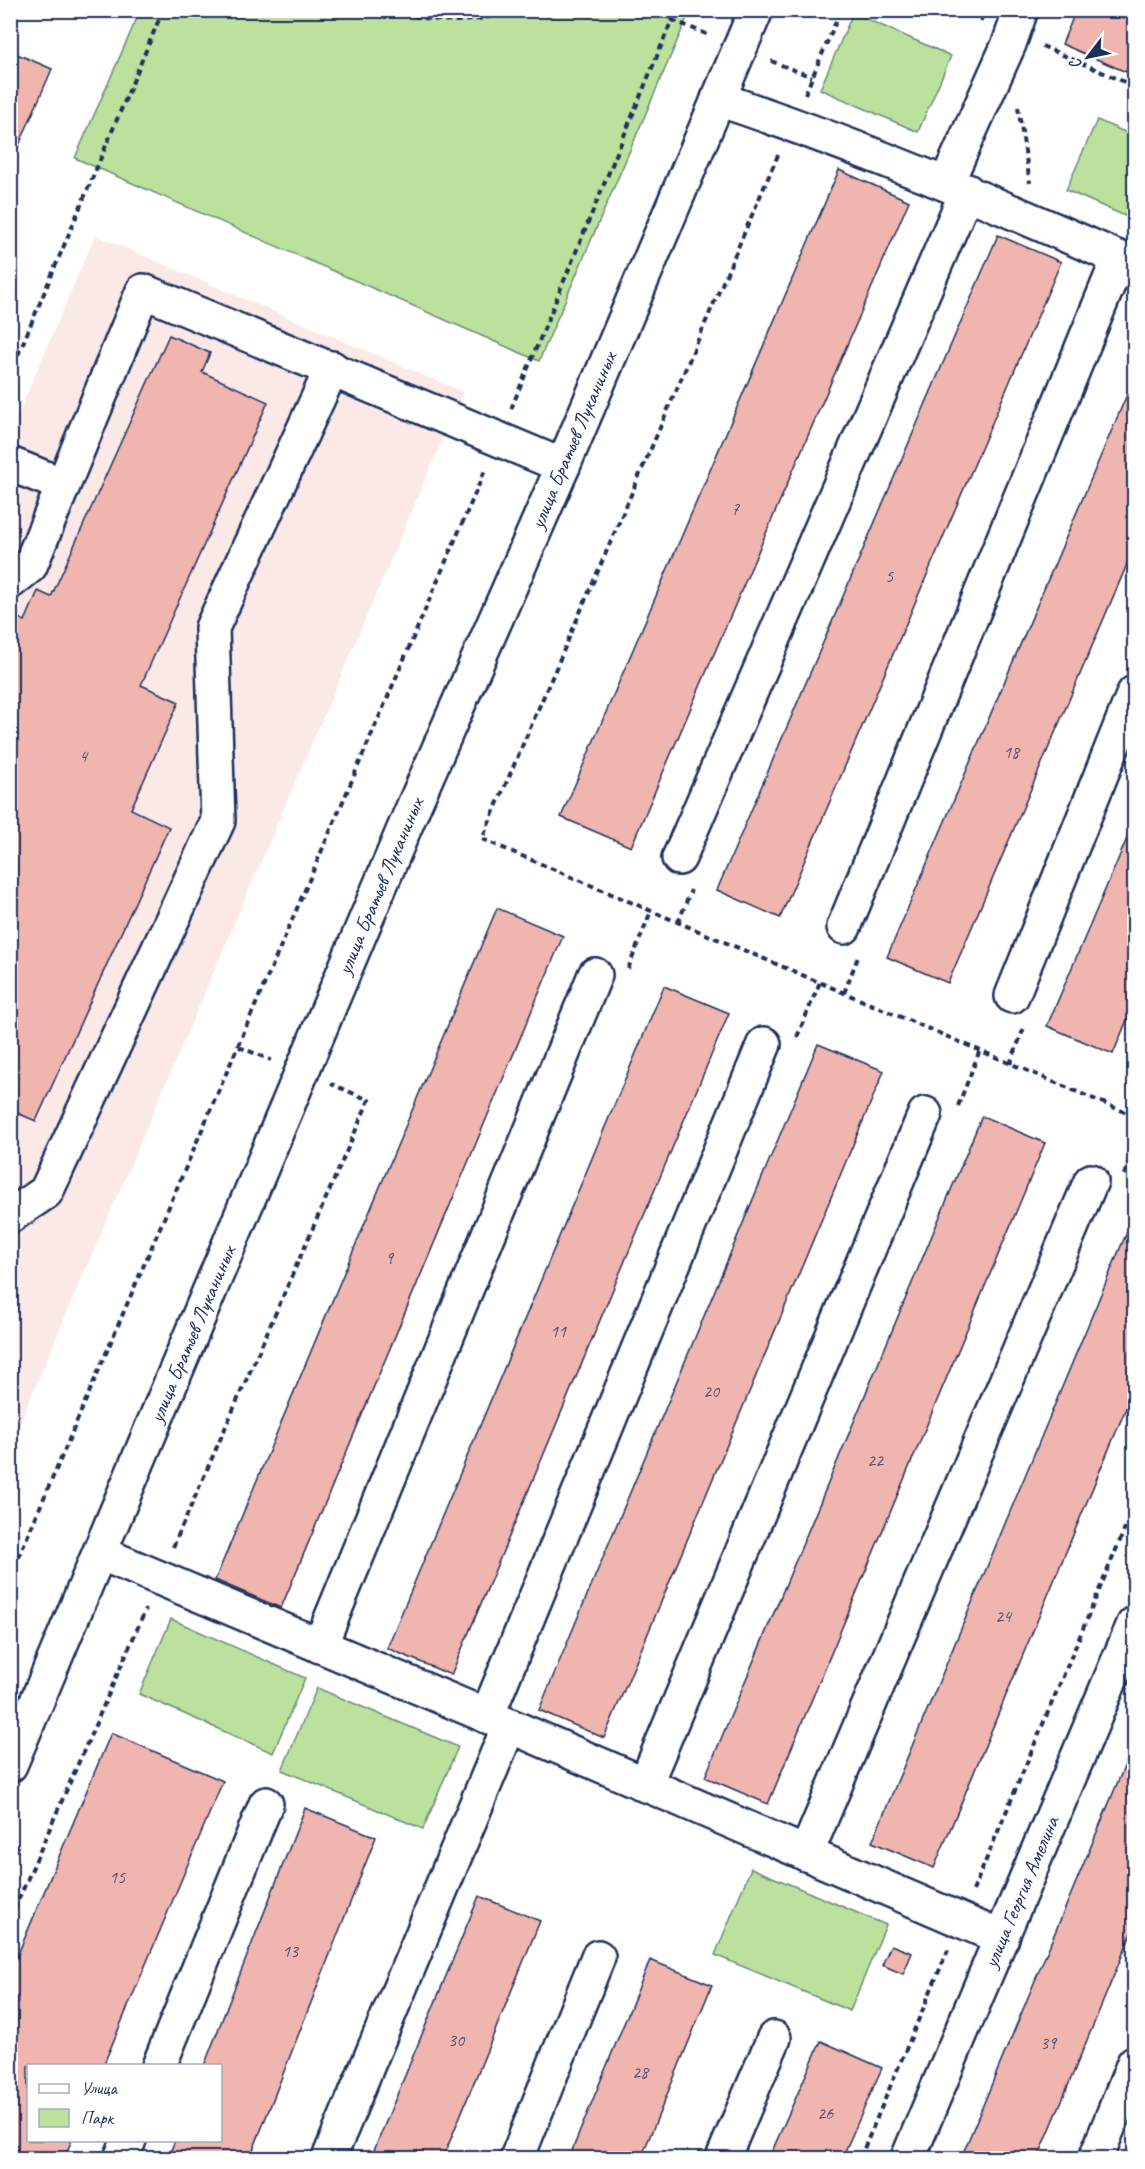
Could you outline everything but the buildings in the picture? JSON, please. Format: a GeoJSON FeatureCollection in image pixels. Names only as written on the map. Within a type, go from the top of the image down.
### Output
{"type":"FeatureCollection","features":[{"type":"Feature","properties":{"kind":"street","name":"улица Братьев Луканиных"},"geometry":{"type":"LineString","coordinates":[[10,1765],[412,810],[563,466],[756,10]]}},
{"type":"Feature","properties":{"kind":"street"},"geometry":{"type":"LineString","coordinates":[[679,858],[957,187],[1016,22]]}},
{"type":"Feature","properties":{"kind":"street"},"geometry":{"type":"LineString","coordinates":[[718,99],[792,124],[957,187],[1127,262],[844,927]]}},
{"type":"Feature","properties":{"kind":"street"},"geometry":{"type":"LineString","coordinates":[[10,582],[30,566],[143,291],[563,466]]}},
{"type":"Feature","properties":{"kind":"street"},"geometry":{"type":"LineString","coordinates":[[10,1216],[46,1192],[218,820],[212,628],[332,368]]}},
{"type":"Feature","properties":{"kind":"street"},"geometry":{"type":"LineString","coordinates":[[10,464],[63,485]]}},
{"type":"Feature","properties":{"kind":"street"},"geometry":{"type":"LineString","coordinates":[[1012,996],[1134,693]]}},
{"type":"Feature","properties":{"kind":"street"},"geometry":{"type":"LineString","coordinates":[[320,1647],[596,975]]}},
{"type":"Feature","properties":{"kind":"street"},"geometry":{"type":"LineString","coordinates":[[329,2158],[764,1044]]}},
{"type":"Feature","properties":{"kind":"street"},"geometry":{"type":"LineString","coordinates":[[645,1785],[925,1114]]}},
{"type":"Feature","properties":{"kind":"street"},"geometry":{"type":"LineString","coordinates":[[806,1854],[1091,1181]]}},
{"type":"Feature","properties":{"kind":"street"},"geometry":{"type":"LineString","coordinates":[[99,1553],[498,1721],[1002,1938]]}},
{"type":"Feature","properties":{"kind":"street","name":"улица Георгия Амелина"},"geometry":{"type":"LineString","coordinates":[[908,2158],[1134,1624]]}},
{"type":"Feature","properties":{"kind":"street"},"geometry":{"type":"LineString","coordinates":[[160,2064],[266,1804]]}},
{"type":"Feature","properties":{"kind":"street"},"geometry":{"type":"LineString","coordinates":[[517,2158],[598,1958]]}},
{"type":"Feature","properties":{"kind":"street"},"geometry":{"type":"LineString","coordinates":[[723,2158],[774,2038]]}},
{"type":"Feature","properties":{"kind":"street"},"geometry":{"type":"LineString","coordinates":[[1096,2158],[1134,2063]]}},
{"type":"Feature","properties":{"kind":"street"},"geometry":{"type":"LineString","coordinates":[[121,2158],[128,2142]]}},
{"type":"Feature","properties":{"kind":"path"},"geometry":{"type":"LineString","coordinates":[[10,374],[163,10]]}},
{"type":"Feature","properties":{"kind":"path"},"geometry":{"type":"LineString","coordinates":[[393,10],[441,22],[470,21],[510,10]]}},
{"type":"Feature","properties":{"kind":"path"},"geometry":{"type":"LineString","coordinates":[[10,1577],[498,439],[676,10]]}},
{"type":"Feature","properties":{"kind":"path"},"geometry":{"type":"LineString","coordinates":[[842,10],[482,839],[1134,1116]]}},
{"type":"Feature","properties":{"kind":"path"},"geometry":{"type":"LineString","coordinates":[[962,10],[1016,22],[1134,86]]}},
{"type":"Feature","properties":{"kind":"path"},"geometry":{"type":"LineString","coordinates":[[1018,104],[1035,222]]}},
{"type":"Feature","properties":{"kind":"path"},"geometry":{"type":"LineString","coordinates":[[596,975],[622,985],[651,911]]}},
{"type":"Feature","properties":{"kind":"path"},"geometry":{"type":"LineString","coordinates":[[764,1044],[789,1055],[820,982]]}},
{"type":"Feature","properties":{"kind":"path"},"geometry":{"type":"LineString","coordinates":[[10,1919],[369,1100],[239,1047]]}},
{"type":"Feature","properties":{"kind":"path"},"geometry":{"type":"LineString","coordinates":[[925,1114],[951,1124],[980,1050]]}},
{"type":"Feature","properties":{"kind":"path"},"geometry":{"type":"LineString","coordinates":[[860,2158],[1134,1507]]}},
{"type":"Feature","properties":{"kind":"shaded area"},"geometry":{"type":"Polygon","coordinates":[[[95,235],[463,392],[11,1443],[11,431],[95,235]]]}},
{"type":"Feature","properties":{"kind":"green space"},"geometry":{"type":"Polygon","coordinates":[[[140,10],[690,11],[539,361],[75,158],[140,10]]]}},
{"type":"Feature","properties":{"kind":"green space"},"geometry":{"type":"Polygon","coordinates":[[[853,13],[951,56],[918,132],[820,89],[853,13]]]}},
{"type":"Feature","properties":{"kind":"green space"},"geometry":{"type":"Polygon","coordinates":[[[1097,120],[1134,136],[1134,220],[1066,190],[1097,120]]]}},
{"type":"Feature","properties":{"kind":"green space"},"geometry":{"type":"Polygon","coordinates":[[[171,1619],[305,1678],[273,1753],[139,1694],[171,1619]]]}},
{"type":"Feature","properties":{"kind":"green space"},"geometry":{"type":"Polygon","coordinates":[[[317,1688],[458,1747],[423,1829],[282,1770],[317,1688]]]}},
{"type":"Feature","properties":{"kind":"green space"},"geometry":{"type":"Polygon","coordinates":[[[751,1868],[886,1925],[850,2011],[715,1955],[751,1868]]]}}]}
